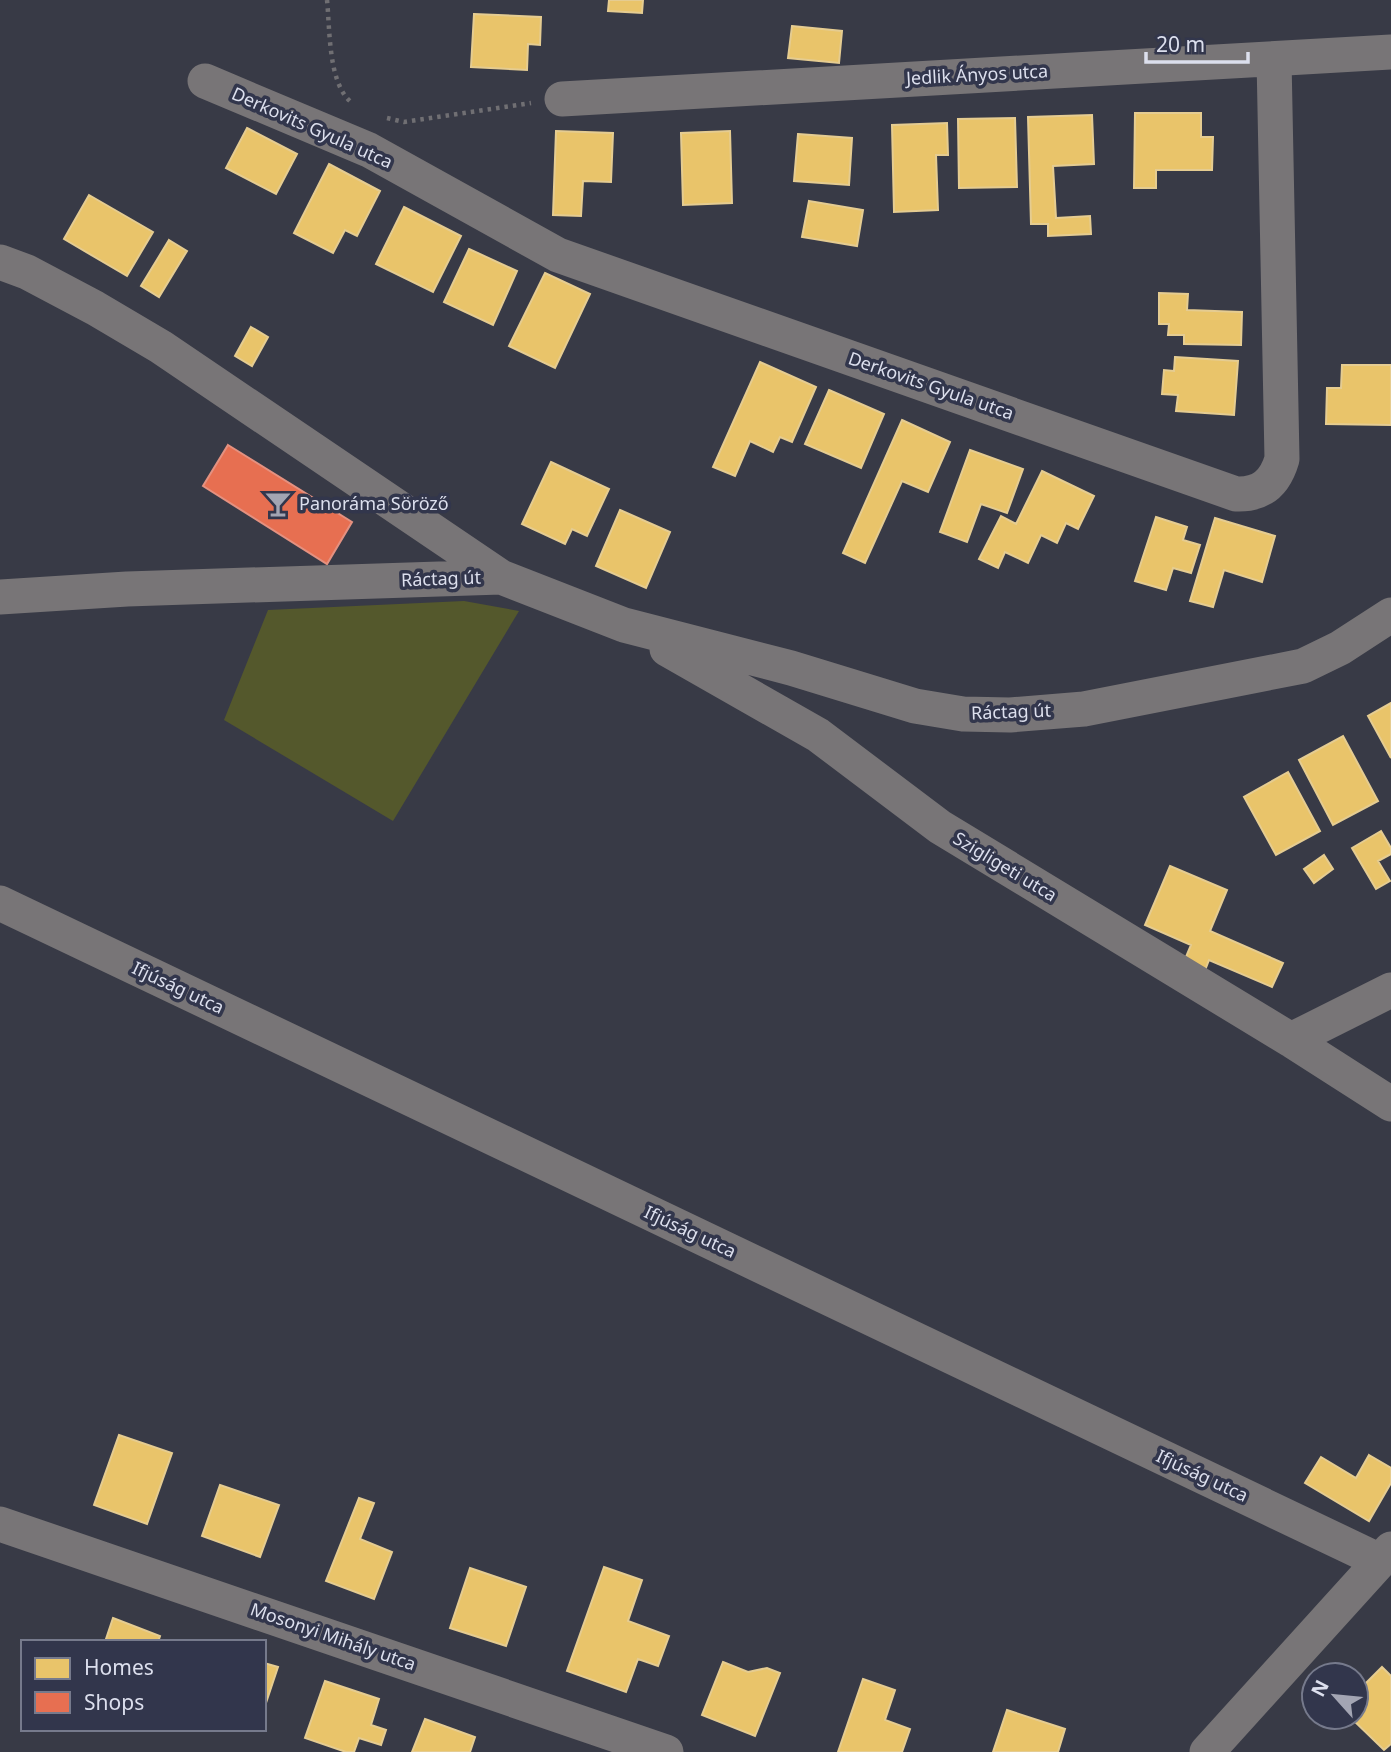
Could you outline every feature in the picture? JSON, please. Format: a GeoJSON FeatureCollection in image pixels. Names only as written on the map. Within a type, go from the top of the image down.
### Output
{"type":"FeatureCollection","features":[{"type":"Feature","properties":{"kind":"street","name":"Jedlik Ányos utca"},"geometry":{"type":"LineString","coordinates":[[562,99],[1391,52]]}},
{"type":"Feature","properties":{"kind":"street","name":"Derkovits Gyula utca"},"geometry":{"type":"LineString","coordinates":[[205,81],[369,150],[558,255],[1236,494],[1250,494],[1272,483],[1282,459],[1275,59]]}},
{"type":"Feature","properties":{"kind":"street","name":"Ráctag út"},"geometry":{"type":"LineString","coordinates":[[0,262],[27,272],[161,347],[501,577]]}},
{"type":"Feature","properties":{"kind":"street","name":"Ráctag út"},"geometry":{"type":"LineString","coordinates":[[0,597],[127,589],[501,577]]}},
{"type":"Feature","properties":{"kind":"street"},"geometry":{"type":"LineString","coordinates":[[501,577],[624,625]]}},
{"type":"Feature","properties":{"kind":"street","name":"Ráctag út"},"geometry":{"type":"LineString","coordinates":[[624,625],[791,668],[939,711],[1010,715],[1084,709],[1303,666],[1340,648],[1391,615]]}},
{"type":"Feature","properties":{"kind":"street","name":"Szigligeti utca"},"geometry":{"type":"LineString","coordinates":[[624,625],[818,735],[940,827],[1291,1040],[1391,1104]]}},
{"type":"Feature","properties":{"kind":"street","name":"Ifjúság utca"},"geometry":{"type":"LineString","coordinates":[[0,902],[1386,1555]]}},
{"type":"Feature","properties":{"kind":"street"},"geometry":{"type":"LineString","coordinates":[[1291,1040],[1391,990]]}},
{"type":"Feature","properties":{"kind":"street","name":"Mosonyi Mihály utca"},"geometry":{"type":"LineString","coordinates":[[0,1524],[666,1752]]}},
{"type":"Feature","properties":{"kind":"street"},"geometry":{"type":"LineString","coordinates":[[1207,1752],[1386,1555]]}},
{"type":"Feature","properties":{"kind":"path"},"geometry":{"type":"LineString","coordinates":[[327,0],[336,80],[344,96],[355,105]]}},
{"type":"Feature","properties":{"kind":"path"},"geometry":{"type":"LineString","coordinates":[[379,116],[404,122],[562,99]]}},
{"type":"Feature","properties":{"kind":"green space"},"geometry":{"type":"Polygon","coordinates":[[[464,601],[519,611],[393,821],[224,720],[268,610],[464,601]]]}},
{"type":"Feature","properties":{"kind":"building: Homes"},"geometry":{"type":"Polygon","coordinates":[[[609,0],[643,0],[642,13],[608,11],[609,0]]]}},
{"type":"Feature","properties":{"kind":"building: Homes"},"geometry":{"type":"Polygon","coordinates":[[[474,14],[541,17],[540,45],[528,44],[527,70],[471,67],[474,14]]]}},
{"type":"Feature","properties":{"kind":"building: Homes"},"geometry":{"type":"Polygon","coordinates":[[[792,26],[842,31],[839,63],[788,58],[792,26]]]}},
{"type":"Feature","properties":{"kind":"building: Homes"},"geometry":{"type":"Polygon","coordinates":[[[1135,113],[1201,113],[1201,137],[1213,137],[1212,170],[1156,170],[1156,188],[1134,188],[1135,113]]]}},
{"type":"Feature","properties":{"kind":"building: Homes"},"geometry":{"type":"Polygon","coordinates":[[[1092,115],[1094,164],[1053,166],[1056,218],[1090,216],[1091,234],[1048,236],[1048,224],[1031,224],[1028,117],[1092,115]]]}},
{"type":"Feature","properties":{"kind":"building: Homes"},"geometry":{"type":"Polygon","coordinates":[[[1015,118],[1017,187],[959,188],[958,119],[1015,118]]]}},
{"type":"Feature","properties":{"kind":"building: Homes"},"geometry":{"type":"Polygon","coordinates":[[[947,123],[948,155],[936,155],[938,210],[894,212],[892,125],[947,123]]]}},
{"type":"Feature","properties":{"kind":"building: Homes"},"geometry":{"type":"Polygon","coordinates":[[[247,128],[297,154],[276,194],[226,168],[247,128]]]}},
{"type":"Feature","properties":{"kind":"building: Homes"},"geometry":{"type":"Polygon","coordinates":[[[556,131],[613,133],[611,182],[583,181],[581,216],[553,215],[556,131]]]}},
{"type":"Feature","properties":{"kind":"building: Homes"},"geometry":{"type":"Polygon","coordinates":[[[730,131],[732,203],[683,205],[681,133],[730,131]]]}},
{"type":"Feature","properties":{"kind":"building: Homes"},"geometry":{"type":"Polygon","coordinates":[[[798,134],[852,138],[849,185],[794,181],[798,134]]]}},
{"type":"Feature","properties":{"kind":"building: Homes"},"geometry":{"type":"Polygon","coordinates":[[[329,164],[380,191],[357,236],[345,230],[333,253],[294,233],[329,164]]]}},
{"type":"Feature","properties":{"kind":"building: Homes"},"geometry":{"type":"Polygon","coordinates":[[[89,195],[153,232],[127,276],[64,239],[89,195]]]}},
{"type":"Feature","properties":{"kind":"building: Homes"},"geometry":{"type":"Polygon","coordinates":[[[809,201],[863,210],[857,246],[802,237],[809,201]]]}},
{"type":"Feature","properties":{"kind":"building: Homes"},"geometry":{"type":"Polygon","coordinates":[[[404,207],[461,236],[433,292],[376,264],[404,207]]]}},
{"type":"Feature","properties":{"kind":"building: Homes"},"geometry":{"type":"Polygon","coordinates":[[[169,240],[187,251],[159,297],[141,286],[169,240]]]}},
{"type":"Feature","properties":{"kind":"building: Homes"},"geometry":{"type":"Polygon","coordinates":[[[469,249],[517,271],[493,325],[444,302],[469,249]]]}},
{"type":"Feature","properties":{"kind":"building: Homes"},"geometry":{"type":"Polygon","coordinates":[[[545,273],[590,294],[555,368],[509,346],[545,273]]]}},
{"type":"Feature","properties":{"kind":"building: Homes"},"geometry":{"type":"Polygon","coordinates":[[[1159,293],[1188,294],[1187,310],[1242,312],[1241,345],[1184,344],[1184,335],[1168,335],[1169,324],[1159,324],[1159,293]]]}},
{"type":"Feature","properties":{"kind":"building: Homes"},"geometry":{"type":"Polygon","coordinates":[[[251,327],[268,337],[252,366],[235,356],[251,327]]]}},
{"type":"Feature","properties":{"kind":"building: Homes"},"geometry":{"type":"Polygon","coordinates":[[[1175,357],[1238,361],[1234,415],[1176,411],[1178,395],[1162,394],[1164,370],[1174,371],[1175,357]]]}},
{"type":"Feature","properties":{"kind":"building: Homes"},"geometry":{"type":"Polygon","coordinates":[[[760,362],[816,387],[792,442],[780,437],[773,452],[750,441],[735,476],[713,467],[760,362]]]}},
{"type":"Feature","properties":{"kind":"building: Homes"},"geometry":{"type":"Polygon","coordinates":[[[1342,365],[1391,365],[1391,425],[1326,424],[1327,388],[1341,388],[1342,365]]]}},
{"type":"Feature","properties":{"kind":"building: Homes"},"geometry":{"type":"Polygon","coordinates":[[[829,390],[884,414],[861,468],[805,444],[829,390]]]}},
{"type":"Feature","properties":{"kind":"building: Homes"},"geometry":{"type":"Polygon","coordinates":[[[902,420],[950,442],[928,492],[902,481],[865,563],[843,553],[902,420]]]}},
{"type":"Feature","properties":{"kind":"building: Homes"},"geometry":{"type":"Polygon","coordinates":[[[970,450],[1023,469],[1007,513],[981,504],[967,542],[940,532],[970,450]]]}},
{"type":"Feature","properties":{"kind":"building: Homes"},"geometry":{"type":"Polygon","coordinates":[[[551,462],[609,489],[587,536],[572,529],[565,544],[522,524],[551,462]]]}},
{"type":"Feature","properties":{"kind":"building: Homes"},"geometry":{"type":"Polygon","coordinates":[[[1042,471],[1094,496],[1078,529],[1066,523],[1057,543],[1041,535],[1028,563],[1005,552],[998,568],[979,559],[1001,516],[1016,524],[1042,471]]]}},
{"type":"Feature","properties":{"kind":"building: Homes"},"geometry":{"type":"Polygon","coordinates":[[[620,510],[670,532],[646,588],[596,566],[620,510]]]}},
{"type":"Feature","properties":{"kind":"building: Homes"},"geometry":{"type":"Polygon","coordinates":[[[1156,517],[1187,527],[1183,540],[1200,545],[1191,573],[1173,568],[1166,590],[1135,581],[1156,517]]]}},
{"type":"Feature","properties":{"kind":"building: Homes"},"geometry":{"type":"Polygon","coordinates":[[[1215,518],[1275,536],[1262,582],[1224,570],[1213,607],[1190,601],[1215,518]]]}},
{"type":"Feature","properties":{"kind":"building: Homes"},"geometry":{"type":"Polygon","coordinates":[[[1391,703],[1391,758],[1368,716],[1391,703]]]}},
{"type":"Feature","properties":{"kind":"building: Homes"},"geometry":{"type":"Polygon","coordinates":[[[1343,736],[1378,801],[1333,825],[1299,760],[1343,736]]]}},
{"type":"Feature","properties":{"kind":"building: Homes"},"geometry":{"type":"Polygon","coordinates":[[[1288,772],[1320,831],[1276,855],[1244,797],[1288,772]]]}},
{"type":"Feature","properties":{"kind":"building: Homes"},"geometry":{"type":"Polygon","coordinates":[[[1381,831],[1391,848],[1391,854],[1378,861],[1390,881],[1376,889],[1352,848],[1381,831]]]}},
{"type":"Feature","properties":{"kind":"building: Homes"},"geometry":{"type":"Polygon","coordinates":[[[1324,855],[1333,869],[1314,883],[1304,869],[1324,855]]]}},
{"type":"Feature","properties":{"kind":"building: Homes"},"geometry":{"type":"Polygon","coordinates":[[[1170,866],[1227,890],[1210,931],[1283,963],[1272,987],[1209,960],[1204,973],[1183,964],[1191,945],[1145,925],[1170,866]]]}},
{"type":"Feature","properties":{"kind":"building: Homes"},"geometry":{"type":"Polygon","coordinates":[[[119,1435],[172,1453],[147,1524],[94,1505],[119,1435]]]}},
{"type":"Feature","properties":{"kind":"building: Homes"},"geometry":{"type":"Polygon","coordinates":[[[1369,1455],[1391,1468],[1391,1483],[1369,1521],[1305,1483],[1321,1457],[1356,1478],[1369,1455]]]}},
{"type":"Feature","properties":{"kind":"building: Homes"},"geometry":{"type":"Polygon","coordinates":[[[220,1485],[279,1505],[260,1557],[202,1536],[220,1485]]]}},
{"type":"Feature","properties":{"kind":"building: Homes"},"geometry":{"type":"Polygon","coordinates":[[[359,1498],[374,1503],[360,1539],[392,1552],[374,1599],[326,1581],[359,1498]]]}},
{"type":"Feature","properties":{"kind":"building: Homes"},"geometry":{"type":"Polygon","coordinates":[[[604,1567],[642,1580],[628,1621],[669,1636],[658,1666],[638,1659],[626,1692],[567,1671],[604,1567]]]}},
{"type":"Feature","properties":{"kind":"building: Homes"},"geometry":{"type":"Polygon","coordinates":[[[470,1568],[526,1587],[506,1646],[450,1628],[470,1568]]]}},
{"type":"Feature","properties":{"kind":"building: Homes"},"geometry":{"type":"Polygon","coordinates":[[[113,1618],[160,1636],[159,1640],[106,1640],[113,1618]]]}},
{"type":"Feature","properties":{"kind":"building: Homes"},"geometry":{"type":"Polygon","coordinates":[[[723,1662],[748,1672],[767,1668],[780,1673],[755,1736],[702,1715],[723,1662]]]}},
{"type":"Feature","properties":{"kind":"building: Homes"},"geometry":{"type":"Polygon","coordinates":[[[266,1664],[278,1667],[266,1703],[266,1664]]]}},
{"type":"Feature","properties":{"kind":"building: Homes"},"geometry":{"type":"Polygon","coordinates":[[[1382,1667],[1391,1676],[1391,1744],[1384,1750],[1364,1731],[1370,1731],[1370,1679],[1382,1667]]]}},
{"type":"Feature","properties":{"kind":"building: Homes"},"geometry":{"type":"Polygon","coordinates":[[[863,1679],[895,1690],[885,1720],[910,1729],[902,1752],[838,1752],[863,1679]]]}},
{"type":"Feature","properties":{"kind":"building: Homes"},"geometry":{"type":"Polygon","coordinates":[[[325,1681],[379,1699],[371,1725],[386,1730],[381,1745],[359,1738],[354,1752],[346,1752],[305,1738],[325,1681]]]}},
{"type":"Feature","properties":{"kind":"building: Homes"},"geometry":{"type":"Polygon","coordinates":[[[1007,1710],[1065,1729],[1058,1752],[993,1752],[1007,1710]]]}},
{"type":"Feature","properties":{"kind":"building: Homes"},"geometry":{"type":"Polygon","coordinates":[[[425,1719],[475,1737],[470,1752],[412,1752],[425,1719]]]}},
{"type":"Feature","properties":{"kind":"building: Shops","name":"Panoráma Söröző"},"geometry":{"type":"Polygon","coordinates":[[[228,445],[352,522],[327,564],[203,486],[228,445]]]}},
{"type":"Feature","properties":{"kind":"place","name":"Panoráma Söröző"},"geometry":{"type":"Point","coordinates":[278,504]}}]}
